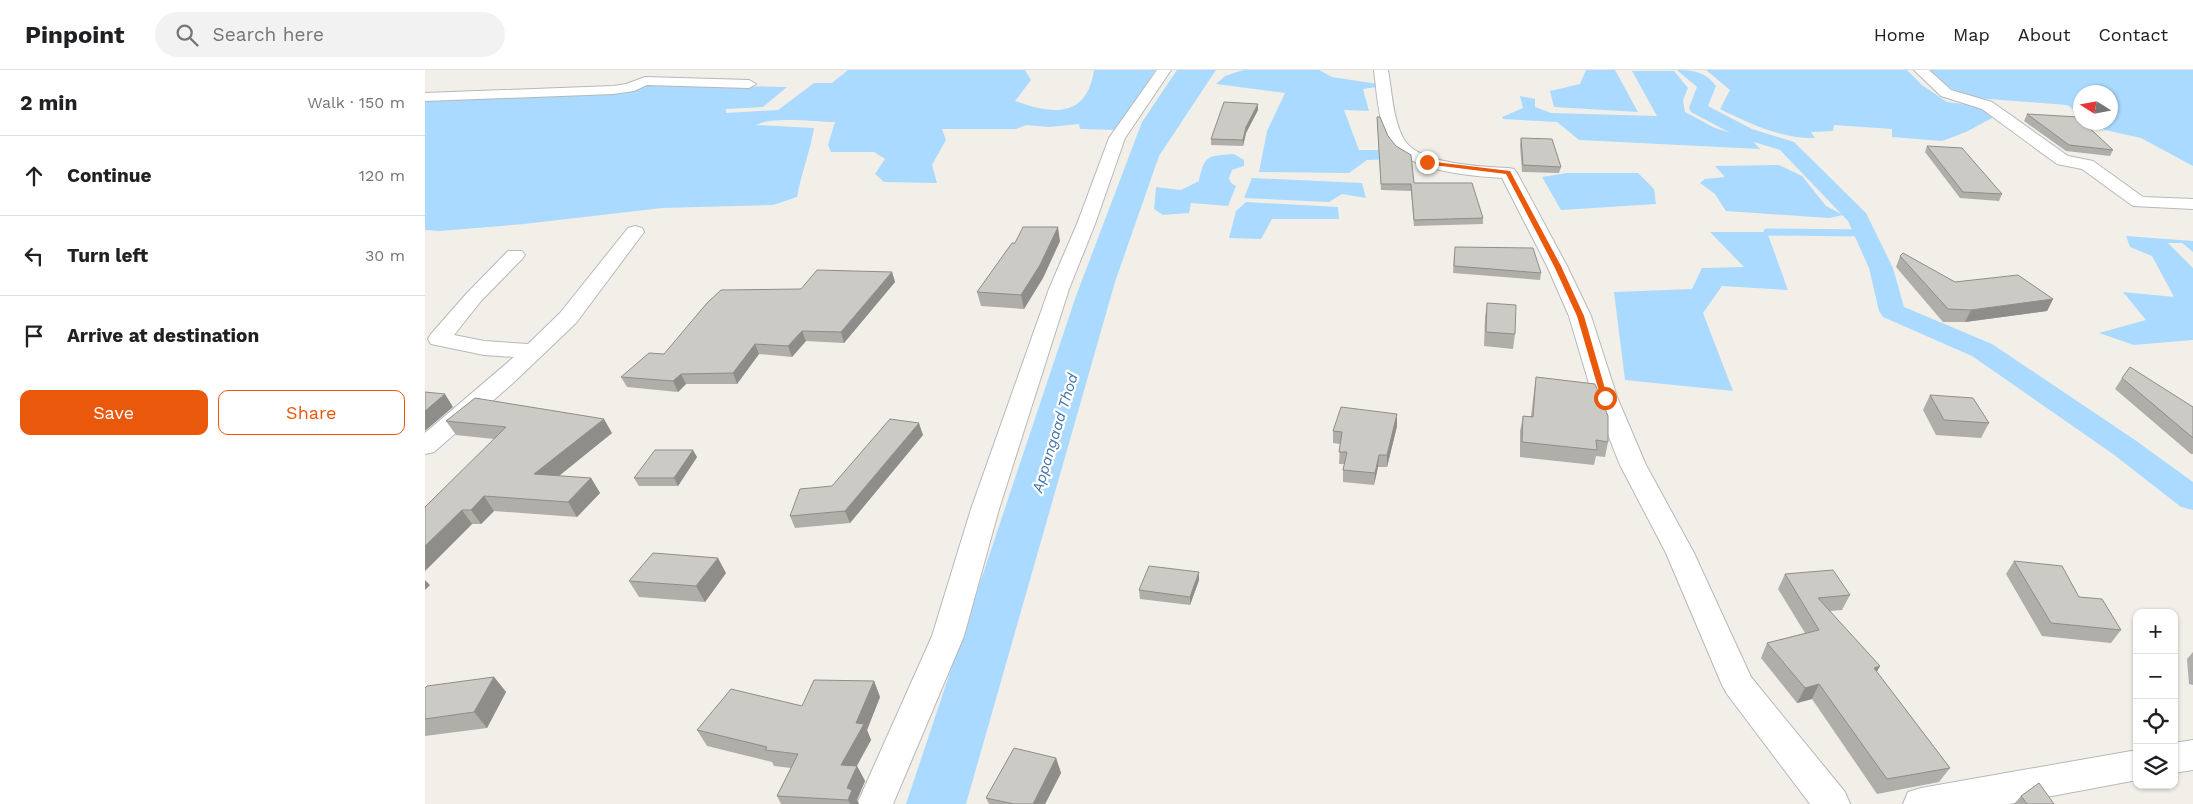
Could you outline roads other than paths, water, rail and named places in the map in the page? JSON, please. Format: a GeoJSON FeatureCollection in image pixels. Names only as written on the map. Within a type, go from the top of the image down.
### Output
{"type":"FeatureCollection","features":[{"type":"Feature","properties":{"kind":"street"},"geometry":{"type":"LineString","coordinates":[[875,804],[948,636],[985,509],[1056,298],[1086,224],[1117,138],[1164,70]]}},
{"type":"Feature","properties":{"kind":"street"},"geometry":{"type":"LineString","coordinates":[[1381,70],[1389,119],[1401,147],[1427,162],[1508,172],[1557,266],[1580,316],[1605,398],[1633,465],[1680,552],[1738,685],[1832,804]]}},
{"type":"Feature","properties":{"kind":"street"},"geometry":{"type":"LineString","coordinates":[[1921,70],[1946,93],[1967,101],[1987,105],[2063,160],[2087,165],[2139,202],[2193,204]]}},
{"type":"Feature","properties":{"kind":"street"},"geometry":{"type":"LineString","coordinates":[[425,97],[613,90],[629,88],[645,81],[749,84]]}},
{"type":"Feature","properties":{"kind":"street"},"geometry":{"type":"LineString","coordinates":[[425,446],[504,379],[568,318],[635,232]]}},
{"type":"Feature","properties":{"kind":"street"},"geometry":{"type":"LineString","coordinates":[[515,255],[474,297],[439,339],[484,348],[534,351]]}},
{"type":"Feature","properties":{"kind":"street"},"geometry":{"type":"LineString","coordinates":[[2178,757],[2193,754]]}},
{"type":"Feature","properties":{"kind":"street"},"geometry":{"type":"LineString","coordinates":[[1921,804],[2133,766]]}},
{"type":"Feature","properties":{"kind":"water"},"geometry":{"type":"Polygon","coordinates":[[[848,70],[1025,70],[1031,80],[1015,101],[1042,109],[1055,110],[1066,109],[1076,105],[1084,97],[1090,86],[1094,70],[1155,70],[1119,130],[1080,129],[1079,124],[1049,127],[1026,125],[1016,129],[942,129],[946,140],[932,165],[937,183],[884,182],[875,174],[885,159],[874,152],[831,152],[828,145],[835,122],[773,121],[756,125],[814,128],[797,197],[773,205],[662,208],[524,224],[440,231],[425,230],[425,98],[534,96],[646,84],[787,87],[763,107],[726,109],[726,113],[778,110],[814,83],[832,83],[848,70]]]}},
{"type":"Feature","properties":{"kind":"water","name":"Appangaad Thod"},"geometry":{"type":"Polygon","coordinates":[[[1177,70],[1216,70],[1159,156],[1115,282],[966,804],[906,804],[1076,296],[1142,122],[1177,70]]]}},
{"type":"Feature","properties":{"kind":"water"},"geometry":{"type":"Polygon","coordinates":[[[1243,70],[1319,70],[1332,77],[1378,84],[1376,87],[1363,89],[1369,111],[1344,110],[1359,150],[1388,150],[1400,159],[1367,160],[1349,173],[1259,172],[1267,131],[1285,93],[1216,84],[1225,76],[1243,70]]]}},
{"type":"Feature","properties":{"kind":"water"},"geometry":{"type":"Polygon","coordinates":[[[1586,70],[1615,70],[1638,112],[1554,107],[1550,91],[1580,84],[1586,70]]]}},
{"type":"Feature","properties":{"kind":"water"},"geometry":{"type":"Polygon","coordinates":[[[1706,70],[1907,70],[1922,85],[1947,102],[1979,106],[1994,117],[1966,132],[1942,141],[1892,137],[1892,129],[1834,125],[1833,131],[1811,132],[1815,138],[1790,136],[1754,125],[1720,109],[1730,90],[1706,70]]]}},
{"type":"Feature","properties":{"kind":"water"},"geometry":{"type":"Polygon","coordinates":[[[1926,70],[2193,70],[2193,166],[2141,138],[2105,130],[2118,130],[2118,85],[2073,85],[2073,109],[2067,105],[1963,97],[1926,70]]]}},
{"type":"Feature","properties":{"kind":"water"},"geometry":{"type":"Polygon","coordinates":[[[1632,71],[1674,71],[1688,88],[1683,100],[1685,112],[1715,128],[1751,139],[1760,149],[1579,140],[1557,122],[1503,119],[1502,117],[1523,108],[1520,96],[1535,99],[1535,107],[1551,113],[1657,116],[1632,71]]]}},
{"type":"Feature","properties":{"kind":"water"},"geometry":{"type":"Polygon","coordinates":[[[1234,154],[1244,160],[1244,166],[1232,170],[1229,178],[1231,183],[1236,186],[1228,206],[1191,203],[1189,213],[1163,215],[1154,209],[1156,187],[1181,190],[1199,181],[1203,166],[1209,158],[1234,154]]]}},
{"type":"Feature","properties":{"kind":"water"},"geometry":{"type":"Polygon","coordinates":[[[1779,165],[1802,176],[1826,206],[1843,215],[1829,218],[1726,211],[1715,194],[1700,183],[1705,179],[1725,177],[1715,166],[1779,165]]]}},
{"type":"Feature","properties":{"kind":"water"},"geometry":{"type":"Polygon","coordinates":[[[1567,173],[1638,173],[1654,189],[1656,204],[1561,210],[1542,177],[1567,173]]]}},
{"type":"Feature","properties":{"kind":"water"},"geometry":{"type":"Polygon","coordinates":[[[1252,178],[1362,183],[1366,198],[1342,194],[1329,202],[1244,198],[1252,178]]]}},
{"type":"Feature","properties":{"kind":"water"},"geometry":{"type":"Polygon","coordinates":[[[1246,202],[1338,207],[1339,219],[1272,219],[1261,239],[1229,238],[1236,211],[1246,202]]]}},
{"type":"Feature","properties":{"kind":"water"},"geometry":{"type":"Polygon","coordinates":[[[1710,232],[1767,232],[1788,290],[1722,286],[1703,313],[1733,391],[1625,380],[1614,292],[1692,289],[1702,268],[1744,267],[1710,232]]]}},
{"type":"Feature","properties":{"kind":"water"},"geometry":{"type":"Polygon","coordinates":[[[2126,236],[2193,241],[2193,252],[2182,243],[2168,243],[2193,268],[2193,340],[2134,345],[2099,333],[2146,320],[2123,292],[2174,297],[2152,256],[2130,247],[2126,236]]]}},
{"type":"Feature","properties":{"kind":"waterway"},"geometry":{"type":"LineString","coordinates":[[1686,70],[1707,86],[1698,108],[1745,133],[1787,146],[1858,218],[1881,268],[1892,311],[1982,350],[2124,447],[2193,499]]}},
{"type":"Feature","properties":{"kind":"waterway"},"geometry":{"type":"LineString","coordinates":[[1767,232],[1865,233]]}}]}
